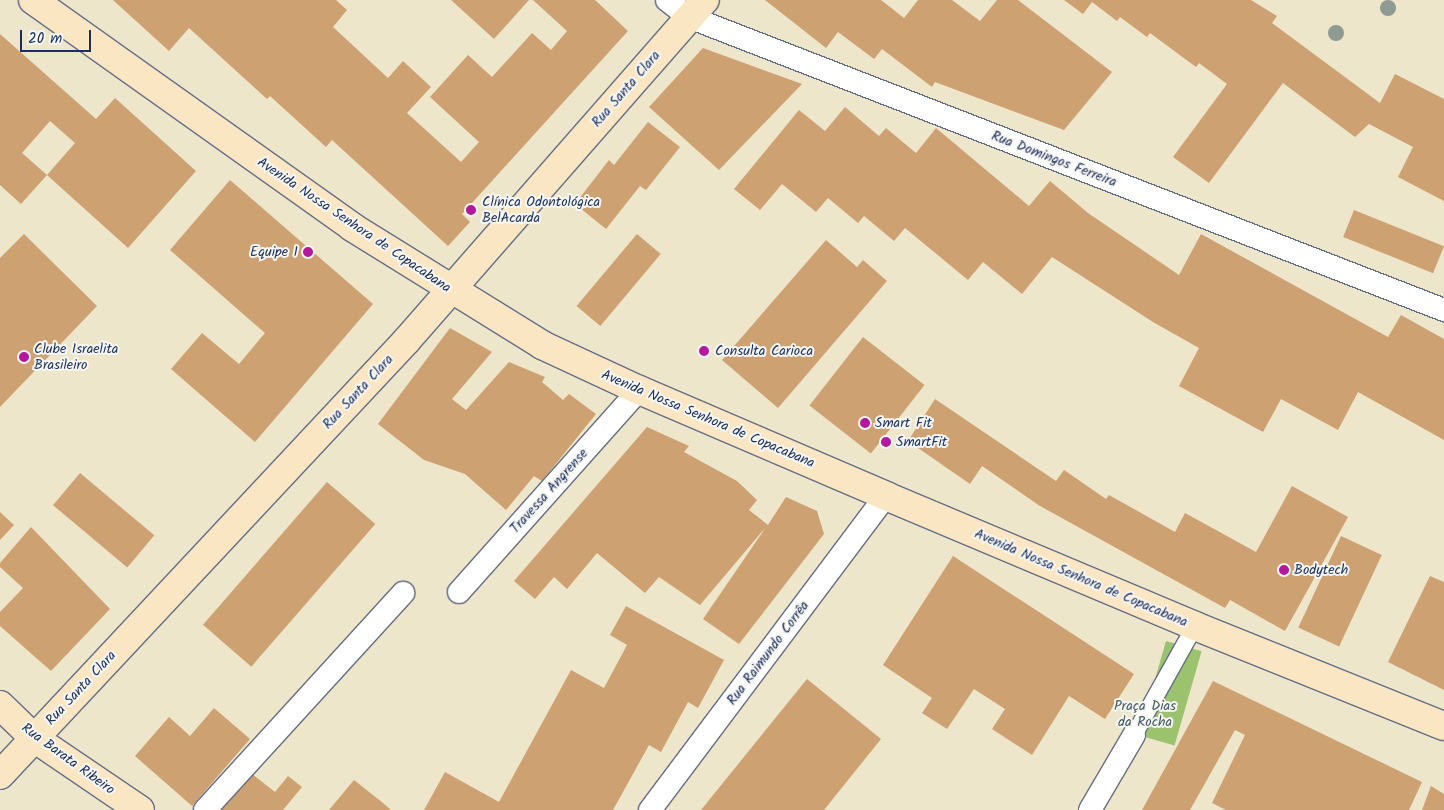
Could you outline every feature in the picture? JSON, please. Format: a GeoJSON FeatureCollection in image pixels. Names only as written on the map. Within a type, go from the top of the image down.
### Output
{"type":"FeatureCollection","features":[{"type":"Feature","properties":{"kind":"main road","name":"Avenida Nossa Senhora de Copacabana"},"geometry":{"type":"LineString","coordinates":[[33,0],[352,227],[542,346],[639,390],[886,496],[1195,626],[1444,726]]}},
{"type":"Feature","properties":{"kind":"main road","name":"Rua Santa Clara"},"geometry":{"type":"LineString","coordinates":[[0,775],[407,340],[697,9]]}},
{"type":"Feature","properties":{"kind":"main road","name":"Rua Barata Ribeiro"},"geometry":{"type":"LineString","coordinates":[[0,705],[34,738],[140,810]]}},
{"type":"Feature","properties":{"kind":"street","name":"Rua Domingos Ferreira"},"geometry":{"type":"LineString","coordinates":[[667,0],[697,9],[1444,310]]}},
{"type":"Feature","properties":{"kind":"street","name":"Travessa Angrense"},"geometry":{"type":"LineString","coordinates":[[459,592],[639,390]]}},
{"type":"Feature","properties":{"kind":"street","name":"Rua Raimundo Corrêa"},"geometry":{"type":"LineString","coordinates":[[650,810],[886,496]]}},
{"type":"Feature","properties":{"kind":"street"},"geometry":{"type":"LineString","coordinates":[[205,810],[403,593]]}},
{"type":"Feature","properties":{"kind":"street"},"geometry":{"type":"LineString","coordinates":[[1090,810],[1195,626]]}},
{"type":"Feature","properties":{"kind":"green space","name":"Praça Dias da Rocha"},"geometry":{"type":"Polygon","coordinates":[[[1166,641],[1202,651],[1175,745],[1139,735],[1166,641]]]}},
{"type":"Feature","properties":{"kind":"building"},"geometry":{"type":"Polygon","coordinates":[[[113,0],[336,0],[347,10],[333,27],[388,78],[403,61],[431,87],[407,113],[461,162],[479,142],[430,97],[468,55],[492,77],[532,33],[551,50],[567,31],[533,0],[595,0],[628,31],[462,214],[470,222],[448,246],[332,140],[326,147],[270,96],[267,99],[189,28],[169,51],[113,0]]]}},
{"type":"Feature","properties":{"kind":"building"},"geometry":{"type":"Polygon","coordinates":[[[451,0],[529,0],[494,39],[451,0]]]}},
{"type":"Feature","properties":{"kind":"building"},"geometry":{"type":"Polygon","coordinates":[[[765,0],[881,0],[904,18],[918,0],[952,0],[980,21],[997,0],[1018,0],[1112,72],[1064,130],[935,82],[932,87],[882,49],[874,59],[838,32],[826,48],[765,0]]]}},
{"type":"Feature","properties":{"kind":"building"},"geometry":{"type":"Polygon","coordinates":[[[1064,0],[1251,0],[1277,16],[1272,23],[1380,103],[1395,74],[1444,99],[1444,201],[1398,177],[1413,147],[1369,124],[1355,137],[1283,83],[1209,183],[1173,157],[1227,84],[1199,63],[1196,67],[1150,33],[1147,37],[1120,17],[1117,21],[1092,2],[1083,14],[1064,0]]]}},
{"type":"Feature","properties":{"kind":"building"},"geometry":{"type":"Polygon","coordinates":[[[0,34],[96,119],[115,98],[196,171],[128,248],[47,175],[21,204],[0,185],[0,34]],[[50,121],[22,153],[47,175],[75,143],[50,121]]]}},
{"type":"Feature","properties":{"kind":"building"},"geometry":{"type":"Polygon","coordinates":[[[703,48],[802,84],[719,170],[649,107],[703,48]]]}},
{"type":"Feature","properties":{"kind":"building"},"geometry":{"type":"Polygon","coordinates":[[[845,107],[879,136],[886,128],[916,153],[936,128],[1029,206],[1050,181],[1088,213],[1179,275],[1201,234],[1388,337],[1401,315],[1444,339],[1444,440],[1358,392],[1338,430],[1281,399],[1263,432],[1179,386],[1199,348],[1153,322],[1052,257],[1022,294],[983,262],[968,280],[905,228],[894,241],[864,216],[858,223],[828,198],[816,212],[782,184],[760,210],[734,189],[799,110],[825,131],[845,107]]]}},
{"type":"Feature","properties":{"kind":"building"},"geometry":{"type":"Polygon","coordinates":[[[648,122],[680,147],[646,190],[640,186],[606,229],[575,204],[609,160],[614,165],[648,122]]]}},
{"type":"Feature","properties":{"kind":"building"},"geometry":{"type":"Polygon","coordinates":[[[230,180],[373,304],[255,442],[171,369],[202,333],[239,364],[265,333],[170,250],[230,180]]]}},
{"type":"Feature","properties":{"kind":"building"},"geometry":{"type":"Polygon","coordinates":[[[1354,210],[1444,246],[1433,273],[1343,237],[1354,210]]]}},
{"type":"Feature","properties":{"kind":"building","name":"Clube Israelita Brasileiro"},"geometry":{"type":"Polygon","coordinates":[[[24,234],[97,306],[0,407],[0,258],[24,234]]]}},
{"type":"Feature","properties":{"kind":"building"},"geometry":{"type":"Polygon","coordinates":[[[637,234],[661,254],[600,326],[577,306],[637,234]]]}},
{"type":"Feature","properties":{"kind":"building"},"geometry":{"type":"Polygon","coordinates":[[[826,240],[857,267],[863,260],[887,281],[778,408],[722,360],[826,240]]]}},
{"type":"Feature","properties":{"kind":"building"},"geometry":{"type":"Polygon","coordinates":[[[450,328],[492,352],[452,399],[466,410],[509,362],[545,377],[542,382],[563,400],[569,394],[596,414],[542,481],[534,476],[506,510],[465,474],[424,460],[378,424],[450,328]]]}},
{"type":"Feature","properties":{"kind":"building"},"geometry":{"type":"Polygon","coordinates":[[[863,337],[924,385],[871,454],[809,406],[863,337]]]}},
{"type":"Feature","properties":{"kind":"building"},"geometry":{"type":"Polygon","coordinates":[[[935,399],[1056,481],[1064,470],[1106,499],[1109,495],[1175,532],[1185,513],[1256,552],[1292,486],[1348,517],[1285,631],[1230,600],[1225,608],[1040,506],[982,466],[970,484],[908,441],[935,399]]]}},
{"type":"Feature","properties":{"kind":"building"},"geometry":{"type":"Polygon","coordinates":[[[647,427],[689,446],[684,452],[737,481],[757,500],[749,510],[768,525],[786,497],[817,511],[824,534],[739,644],[703,619],[766,527],[700,605],[659,577],[645,593],[597,553],[567,589],[554,577],[535,599],[514,581],[647,427]]]}},
{"type":"Feature","properties":{"kind":"building"},"geometry":{"type":"Polygon","coordinates":[[[80,473],[154,535],[127,568],[53,505],[80,473]]]}},
{"type":"Feature","properties":{"kind":"building"},"geometry":{"type":"Polygon","coordinates":[[[327,482],[375,524],[251,667],[203,625],[327,482]]]}},
{"type":"Feature","properties":{"kind":"building"},"geometry":{"type":"Polygon","coordinates":[[[0,512],[14,525],[0,540],[0,512]]]}},
{"type":"Feature","properties":{"kind":"building"},"geometry":{"type":"Polygon","coordinates":[[[31,527],[110,609],[51,671],[0,626],[0,612],[23,588],[0,567],[0,563],[31,527]]]}},
{"type":"Feature","properties":{"kind":"building"},"geometry":{"type":"Polygon","coordinates":[[[1341,536],[1382,555],[1339,647],[1298,628],[1341,536]]]}},
{"type":"Feature","properties":{"kind":"building"},"geometry":{"type":"Polygon","coordinates":[[[953,556],[1134,674],[1105,719],[1069,696],[1032,755],[992,729],[1005,709],[974,689],[947,729],[922,713],[932,698],[883,665],[953,556]]]}},
{"type":"Feature","properties":{"kind":"building"},"geometry":{"type":"Polygon","coordinates":[[[1430,576],[1444,582],[1444,690],[1388,662],[1430,576]]]}},
{"type":"Feature","properties":{"kind":"building"},"geometry":{"type":"Polygon","coordinates":[[[626,606],[724,660],[698,708],[688,702],[661,752],[649,745],[613,810],[424,810],[445,772],[499,802],[571,670],[604,688],[627,645],[610,635],[626,606]]]}},
{"type":"Feature","properties":{"kind":"building"},"geometry":{"type":"Polygon","coordinates":[[[807,679],[881,739],[824,810],[701,810],[807,679]]]}},
{"type":"Feature","properties":{"kind":"building"},"geometry":{"type":"Polygon","coordinates":[[[1213,681],[1422,782],[1409,810],[1226,810],[1212,803],[1245,735],[1235,730],[1190,810],[1142,810],[1213,681]]]}},
{"type":"Feature","properties":{"kind":"building"},"geometry":{"type":"Polygon","coordinates":[[[214,708],[250,739],[192,806],[135,756],[169,717],[190,736],[214,708]]]}},
{"type":"Feature","properties":{"kind":"building"},"geometry":{"type":"Polygon","coordinates":[[[251,773],[275,792],[288,776],[302,787],[283,810],[221,810],[251,773]]]}},
{"type":"Feature","properties":{"kind":"building"},"geometry":{"type":"Polygon","coordinates":[[[354,780],[383,803],[391,810],[329,810],[354,780]]]}},
{"type":"Feature","properties":{"kind":"building"},"geometry":{"type":"Polygon","coordinates":[[[1431,786],[1444,794],[1444,810],[1422,810],[1431,786]]]}},
{"type":"Feature","properties":{"kind":"place","name":"Clínica Odontológica BelAcarda"},"geometry":{"type":"Point","coordinates":[471,210]}},
{"type":"Feature","properties":{"kind":"place","name":"Equipe 1"},"geometry":{"type":"Point","coordinates":[308,252]}},
{"type":"Feature","properties":{"kind":"place","name":"Consulta Carioca"},"geometry":{"type":"Point","coordinates":[704,351]}},
{"type":"Feature","properties":{"kind":"place","name":"Clube Israelita Brasileiro"},"geometry":{"type":"Point","coordinates":[24,357]}},
{"type":"Feature","properties":{"kind":"place","name":"Smart Fit"},"geometry":{"type":"Point","coordinates":[865,423]}},
{"type":"Feature","properties":{"kind":"place","name":"SmartFit"},"geometry":{"type":"Point","coordinates":[886,442]}},
{"type":"Feature","properties":{"kind":"place","name":"Bodytech"},"geometry":{"type":"Point","coordinates":[1284,570]}}]}
